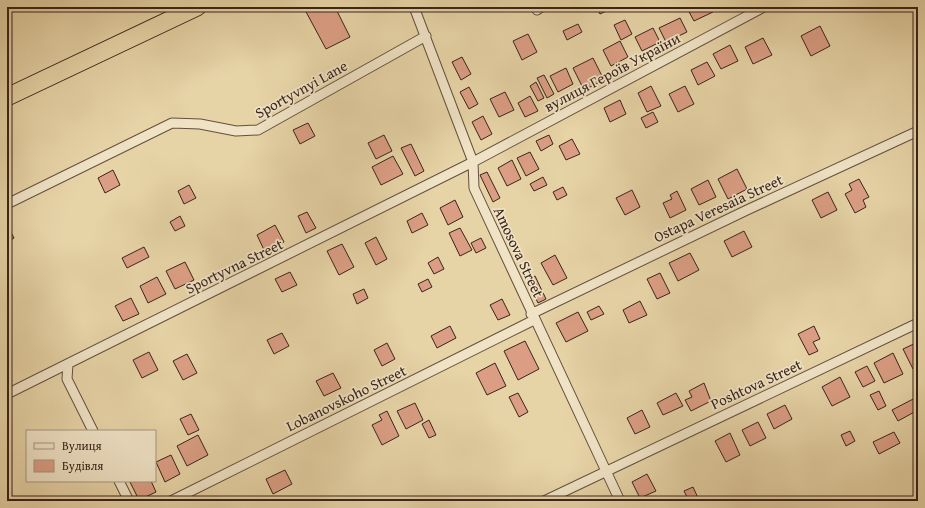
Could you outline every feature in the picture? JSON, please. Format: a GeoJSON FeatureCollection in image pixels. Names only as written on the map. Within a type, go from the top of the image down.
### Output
{"type":"FeatureCollection","features":[{"type":"Feature","properties":{"kind":"highway"},"geometry":{"type":"LineString","coordinates":[[7,97],[197,7]]}},
{"type":"Feature","properties":{"kind":"street","name":"Amosova Street"},"geometry":{"type":"LineString","coordinates":[[414,7],[474,162],[474,188],[620,501]]}},
{"type":"Feature","properties":{"kind":"street","name":"вулиця Героїв України"},"geometry":{"type":"LineString","coordinates":[[474,162],[764,7]]}},
{"type":"Feature","properties":{"kind":"street","name":"Sportyvnyi Lane"},"geometry":{"type":"LineString","coordinates":[[7,204],[172,123],[200,124],[236,131],[258,130],[426,36]]}},
{"type":"Feature","properties":{"kind":"street","name":"Ostapa Veresaia Street"},"geometry":{"type":"LineString","coordinates":[[533,317],[746,210],[918,131]]}},
{"type":"Feature","properties":{"kind":"street","name":"Sportyvna Street"},"geometry":{"type":"LineString","coordinates":[[7,394],[474,162]]}},
{"type":"Feature","properties":{"kind":"street","name":"Lobanovskoho Street"},"geometry":{"type":"LineString","coordinates":[[171,501],[533,317]]}},
{"type":"Feature","properties":{"kind":"street","name":"Poshtova Street"},"geometry":{"type":"LineString","coordinates":[[544,501],[606,470],[918,323]]}},
{"type":"Feature","properties":{"kind":"street"},"geometry":{"type":"LineString","coordinates":[[68,364],[67,379],[92,430]]}},
{"type":"Feature","properties":{"kind":"street"},"geometry":{"type":"LineString","coordinates":[[120,482],[129,501]]}},
{"type":"Feature","properties":{"kind":"building"},"geometry":{"type":"Polygon","coordinates":[[[307,7],[335,7],[350,37],[326,49],[305,10],[307,7]]]}},
{"type":"Feature","properties":{"kind":"building"},"geometry":{"type":"Polygon","coordinates":[[[596,7],[615,7],[600,14],[596,7]]]}},
{"type":"Feature","properties":{"kind":"building"},"geometry":{"type":"Polygon","coordinates":[[[710,7],[713,12],[694,21],[687,8],[710,7]]]}},
{"type":"Feature","properties":{"kind":"building"},"geometry":{"type":"Polygon","coordinates":[[[680,18],[687,32],[666,42],[659,28],[680,18]]]}},
{"type":"Feature","properties":{"kind":"building"},"geometry":{"type":"Polygon","coordinates":[[[625,20],[632,34],[621,40],[614,25],[625,20]]]}},
{"type":"Feature","properties":{"kind":"building"},"geometry":{"type":"Polygon","coordinates":[[[578,24],[582,32],[567,40],[563,31],[578,24]]]}},
{"type":"Feature","properties":{"kind":"building"},"geometry":{"type":"Polygon","coordinates":[[[820,26],[830,46],[811,56],[801,36],[820,26]]]}},
{"type":"Feature","properties":{"kind":"building"},"geometry":{"type":"Polygon","coordinates":[[[653,28],[660,42],[642,51],[635,37],[653,28]]]}},
{"type":"Feature","properties":{"kind":"building"},"geometry":{"type":"Polygon","coordinates":[[[528,34],[537,52],[522,60],[513,41],[528,34]]]}},
{"type":"Feature","properties":{"kind":"building"},"geometry":{"type":"Polygon","coordinates":[[[763,38],[772,55],[753,64],[745,47],[763,38]]]}},
{"type":"Feature","properties":{"kind":"building"},"geometry":{"type":"Polygon","coordinates":[[[620,41],[628,57],[611,66],[603,50],[620,41]]]}},
{"type":"Feature","properties":{"kind":"building"},"geometry":{"type":"Polygon","coordinates":[[[730,45],[738,61],[721,69],[713,54],[730,45]]]}},
{"type":"Feature","properties":{"kind":"building"},"geometry":{"type":"Polygon","coordinates":[[[462,57],[471,74],[461,80],[452,62],[462,57]]]}},
{"type":"Feature","properties":{"kind":"building"},"geometry":{"type":"Polygon","coordinates":[[[593,58],[604,80],[584,90],[573,68],[593,58]]]}},
{"type":"Feature","properties":{"kind":"building"},"geometry":{"type":"Polygon","coordinates":[[[707,62],[715,76],[698,85],[691,70],[707,62]]]}},
{"type":"Feature","properties":{"kind":"building"},"geometry":{"type":"Polygon","coordinates":[[[566,68],[573,84],[558,92],[550,76],[566,68]]]}},
{"type":"Feature","properties":{"kind":"building"},"geometry":{"type":"Polygon","coordinates":[[[544,75],[554,94],[547,98],[537,78],[544,75]]]}},
{"type":"Feature","properties":{"kind":"building"},"geometry":{"type":"Polygon","coordinates":[[[536,82],[544,98],[538,101],[530,86],[536,82]]]}},
{"type":"Feature","properties":{"kind":"building"},"geometry":{"type":"Polygon","coordinates":[[[651,86],[661,106],[647,112],[638,93],[651,86]]]}},
{"type":"Feature","properties":{"kind":"building"},"geometry":{"type":"Polygon","coordinates":[[[685,86],[694,104],[678,112],[669,94],[685,86]]]}},
{"type":"Feature","properties":{"kind":"building"},"geometry":{"type":"Polygon","coordinates":[[[469,87],[478,104],[469,109],[460,92],[469,87]]]}},
{"type":"Feature","properties":{"kind":"building"},"geometry":{"type":"Polygon","coordinates":[[[505,92],[514,110],[499,117],[490,99],[505,92]]]}},
{"type":"Feature","properties":{"kind":"building"},"geometry":{"type":"Polygon","coordinates":[[[530,96],[538,111],[525,117],[518,103],[530,96]]]}},
{"type":"Feature","properties":{"kind":"building"},"geometry":{"type":"Polygon","coordinates":[[[620,100],[626,114],[610,122],[604,108],[620,100]]]}},
{"type":"Feature","properties":{"kind":"building"},"geometry":{"type":"Polygon","coordinates":[[[653,112],[658,122],[646,128],[641,118],[653,112]]]}},
{"type":"Feature","properties":{"kind":"building"},"geometry":{"type":"Polygon","coordinates":[[[483,116],[492,134],[481,140],[472,122],[483,116]]]}},
{"type":"Feature","properties":{"kind":"building"},"geometry":{"type":"Polygon","coordinates":[[[308,123],[315,136],[300,144],[293,130],[308,123]]]}},
{"type":"Feature","properties":{"kind":"building"},"geometry":{"type":"Polygon","coordinates":[[[384,135],[392,151],[376,159],[368,143],[384,135]]]}},
{"type":"Feature","properties":{"kind":"building"},"geometry":{"type":"Polygon","coordinates":[[[549,135],[553,144],[541,151],[536,141],[549,135]]]}},
{"type":"Feature","properties":{"kind":"building"},"geometry":{"type":"Polygon","coordinates":[[[572,139],[580,154],[566,160],[559,146],[572,139]]]}},
{"type":"Feature","properties":{"kind":"building"},"geometry":{"type":"Polygon","coordinates":[[[411,144],[424,171],[415,176],[401,148],[411,144]]]}},
{"type":"Feature","properties":{"kind":"building"},"geometry":{"type":"Polygon","coordinates":[[[530,152],[539,169],[526,176],[517,158],[530,152]]]}},
{"type":"Feature","properties":{"kind":"building"},"geometry":{"type":"Polygon","coordinates":[[[393,156],[403,174],[381,185],[372,167],[393,156]]]}},
{"type":"Feature","properties":{"kind":"building"},"geometry":{"type":"Polygon","coordinates":[[[512,160],[521,179],[507,186],[498,168],[512,160]]]}},
{"type":"Feature","properties":{"kind":"building"},"geometry":{"type":"Polygon","coordinates":[[[737,169],[747,189],[728,199],[718,179],[737,169]]]}},
{"type":"Feature","properties":{"kind":"building"},"geometry":{"type":"Polygon","coordinates":[[[113,170],[120,185],[105,193],[98,178],[113,170]]]}},
{"type":"Feature","properties":{"kind":"building"},"geometry":{"type":"Polygon","coordinates":[[[487,172],[500,198],[493,202],[480,175],[487,172]]]}},
{"type":"Feature","properties":{"kind":"building"},"geometry":{"type":"Polygon","coordinates":[[[543,177],[547,185],[534,191],[530,184],[543,177]]]}},
{"type":"Feature","properties":{"kind":"building"},"geometry":{"type":"Polygon","coordinates":[[[859,179],[869,197],[863,200],[866,207],[855,213],[845,194],[852,190],[849,184],[859,179]]]}},
{"type":"Feature","properties":{"kind":"building"},"geometry":{"type":"Polygon","coordinates":[[[708,180],[716,197],[699,205],[691,189],[708,180]]]}},
{"type":"Feature","properties":{"kind":"building"},"geometry":{"type":"Polygon","coordinates":[[[189,185],[196,198],[184,204],[178,191],[189,185]]]}},
{"type":"Feature","properties":{"kind":"building"},"geometry":{"type":"Polygon","coordinates":[[[563,187],[567,195],[557,200],[553,192],[563,187]]]}},
{"type":"Feature","properties":{"kind":"building"},"geometry":{"type":"Polygon","coordinates":[[[632,190],[640,207],[625,215],[616,198],[632,190]]]}},
{"type":"Feature","properties":{"kind":"building"},"geometry":{"type":"Polygon","coordinates":[[[677,191],[686,210],[670,218],[663,203],[672,199],[670,195],[677,191]]]}},
{"type":"Feature","properties":{"kind":"building"},"geometry":{"type":"Polygon","coordinates":[[[828,192],[837,210],[821,218],[812,200],[828,192]]]}},
{"type":"Feature","properties":{"kind":"building"},"geometry":{"type":"Polygon","coordinates":[[[455,200],[463,217],[448,225],[440,208],[455,200]]]}},
{"type":"Feature","properties":{"kind":"building"},"geometry":{"type":"Polygon","coordinates":[[[307,212],[316,228],[306,233],[298,216],[307,212]]]}},
{"type":"Feature","properties":{"kind":"building"},"geometry":{"type":"Polygon","coordinates":[[[422,213],[428,225],[412,233],[407,221],[422,213]]]}},
{"type":"Feature","properties":{"kind":"building"},"geometry":{"type":"Polygon","coordinates":[[[180,216],[185,226],[175,231],[170,222],[180,216]]]}},
{"type":"Feature","properties":{"kind":"building"},"geometry":{"type":"Polygon","coordinates":[[[7,225],[14,238],[7,242],[7,225]]]}},
{"type":"Feature","properties":{"kind":"building"},"geometry":{"type":"Polygon","coordinates":[[[275,225],[284,242],[265,252],[257,235],[275,225]]]}},
{"type":"Feature","properties":{"kind":"building"},"geometry":{"type":"Polygon","coordinates":[[[460,228],[472,250],[460,256],[449,233],[460,228]]]}},
{"type":"Feature","properties":{"kind":"building"},"geometry":{"type":"Polygon","coordinates":[[[744,231],[752,247],[732,257],[724,241],[744,231]]]}},
{"type":"Feature","properties":{"kind":"building"},"geometry":{"type":"Polygon","coordinates":[[[376,237],[387,259],[376,265],[365,243],[376,237]]]}},
{"type":"Feature","properties":{"kind":"building"},"geometry":{"type":"Polygon","coordinates":[[[481,238],[486,248],[476,253],[471,243],[481,238]]]}},
{"type":"Feature","properties":{"kind":"building"},"geometry":{"type":"Polygon","coordinates":[[[342,244],[354,267],[339,275],[327,251],[342,244]]]}},
{"type":"Feature","properties":{"kind":"building"},"geometry":{"type":"Polygon","coordinates":[[[144,247],[149,257],[127,268],[122,258],[144,247]]]}},
{"type":"Feature","properties":{"kind":"building"},"geometry":{"type":"Polygon","coordinates":[[[690,253],[699,270],[678,281],[669,263],[690,253]]]}},
{"type":"Feature","properties":{"kind":"building"},"geometry":{"type":"Polygon","coordinates":[[[555,255],[567,278],[553,285],[541,263],[555,255]]]}},
{"type":"Feature","properties":{"kind":"building"},"geometry":{"type":"Polygon","coordinates":[[[438,257],[444,269],[434,274],[428,263],[438,257]]]}},
{"type":"Feature","properties":{"kind":"building"},"geometry":{"type":"Polygon","coordinates":[[[185,262],[194,280],[175,289],[166,271],[185,262]]]}},
{"type":"Feature","properties":{"kind":"building"},"geometry":{"type":"Polygon","coordinates":[[[290,272],[297,285],[282,292],[275,279],[290,272]]]}},
{"type":"Feature","properties":{"kind":"building"},"geometry":{"type":"Polygon","coordinates":[[[660,273],[670,293],[657,299],[647,279],[660,273]]]}},
{"type":"Feature","properties":{"kind":"building"},"geometry":{"type":"Polygon","coordinates":[[[535,276],[546,299],[538,303],[527,280],[535,276]]]}},
{"type":"Feature","properties":{"kind":"building"},"geometry":{"type":"Polygon","coordinates":[[[157,277],[166,294],[148,303],[140,286],[157,277]]]}},
{"type":"Feature","properties":{"kind":"building"},"geometry":{"type":"Polygon","coordinates":[[[428,279],[432,287],[422,292],[418,284],[428,279]]]}},
{"type":"Feature","properties":{"kind":"building"},"geometry":{"type":"Polygon","coordinates":[[[364,289],[368,298],[357,304],[353,294],[364,289]]]}},
{"type":"Feature","properties":{"kind":"building"},"geometry":{"type":"Polygon","coordinates":[[[131,298],[139,314],[123,321],[115,306],[131,298]]]}},
{"type":"Feature","properties":{"kind":"building"},"geometry":{"type":"Polygon","coordinates":[[[502,299],[510,315],[498,320],[490,305],[502,299]]]}},
{"type":"Feature","properties":{"kind":"building"},"geometry":{"type":"Polygon","coordinates":[[[640,301],[647,315],[629,323],[623,310],[640,301]]]}},
{"type":"Feature","properties":{"kind":"building"},"geometry":{"type":"Polygon","coordinates":[[[599,306],[604,314],[591,320],[587,312],[599,306]]]}},
{"type":"Feature","properties":{"kind":"building"},"geometry":{"type":"Polygon","coordinates":[[[578,312],[588,331],[566,342],[556,323],[578,312]]]}},
{"type":"Feature","properties":{"kind":"building"},"geometry":{"type":"Polygon","coordinates":[[[450,326],[456,338],[437,348],[431,336],[450,326]]]}},
{"type":"Feature","properties":{"kind":"building"},"geometry":{"type":"Polygon","coordinates":[[[814,326],[820,339],[813,342],[818,351],[809,355],[798,334],[814,326]]]}},
{"type":"Feature","properties":{"kind":"building"},"geometry":{"type":"Polygon","coordinates":[[[282,333],[289,346],[274,354],[267,340],[282,333]]]}},
{"type":"Feature","properties":{"kind":"building"},"geometry":{"type":"Polygon","coordinates":[[[525,341],[539,369],[518,380],[504,351],[525,341]]]}},
{"type":"Feature","properties":{"kind":"building"},"geometry":{"type":"Polygon","coordinates":[[[918,342],[918,367],[913,369],[903,349],[918,342]]]}},
{"type":"Feature","properties":{"kind":"building"},"geometry":{"type":"Polygon","coordinates":[[[387,343],[395,359],[382,366],[374,350],[387,343]]]}},
{"type":"Feature","properties":{"kind":"building"},"geometry":{"type":"Polygon","coordinates":[[[149,352],[158,370],[142,378],[133,360],[149,352]]]}},
{"type":"Feature","properties":{"kind":"building"},"geometry":{"type":"Polygon","coordinates":[[[893,353],[903,374],[884,383],[874,363],[893,353]]]}},
{"type":"Feature","properties":{"kind":"building"},"geometry":{"type":"Polygon","coordinates":[[[187,354],[197,373],[183,380],[173,361],[187,354]]]}},
{"type":"Feature","properties":{"kind":"building"},"geometry":{"type":"Polygon","coordinates":[[[495,363],[506,386],[487,395],[476,373],[495,363]]]}},
{"type":"Feature","properties":{"kind":"building"},"geometry":{"type":"Polygon","coordinates":[[[867,366],[875,381],[863,387],[855,372],[867,366]]]}},
{"type":"Feature","properties":{"kind":"building"},"geometry":{"type":"Polygon","coordinates":[[[333,373],[341,388],[324,396],[316,381],[333,373]]]}},
{"type":"Feature","properties":{"kind":"building"},"geometry":{"type":"Polygon","coordinates":[[[840,377],[850,397],[832,406],[822,387],[840,377]]]}},
{"type":"Feature","properties":{"kind":"building"},"geometry":{"type":"Polygon","coordinates":[[[704,383],[711,401],[691,411],[685,400],[692,397],[689,391],[704,383]]]}},
{"type":"Feature","properties":{"kind":"building"},"geometry":{"type":"Polygon","coordinates":[[[879,391],[886,406],[878,410],[870,395],[879,391]]]}},
{"type":"Feature","properties":{"kind":"building"},"geometry":{"type":"Polygon","coordinates":[[[518,393],[528,412],[519,417],[509,397],[518,393]]]}},
{"type":"Feature","properties":{"kind":"building"},"geometry":{"type":"Polygon","coordinates":[[[676,393],[683,406],[663,415],[657,403],[676,393]]]}},
{"type":"Feature","properties":{"kind":"building"},"geometry":{"type":"Polygon","coordinates":[[[917,397],[918,410],[898,421],[892,410],[917,397]]]}},
{"type":"Feature","properties":{"kind":"building"},"geometry":{"type":"Polygon","coordinates":[[[415,403],[423,420],[406,429],[397,411],[415,403]]]}},
{"type":"Feature","properties":{"kind":"building"},"geometry":{"type":"Polygon","coordinates":[[[785,405],[792,419],[774,429],[767,414],[785,405]]]}},
{"type":"Feature","properties":{"kind":"building"},"geometry":{"type":"Polygon","coordinates":[[[642,410],[650,427],[635,434],[627,418],[642,410]]]}},
{"type":"Feature","properties":{"kind":"building"},"geometry":{"type":"Polygon","coordinates":[[[387,411],[399,436],[382,445],[372,425],[382,420],[379,415],[387,411]]]}},
{"type":"Feature","properties":{"kind":"building"},"geometry":{"type":"Polygon","coordinates":[[[191,414],[199,430],[188,435],[180,419],[191,414]]]}},
{"type":"Feature","properties":{"kind":"building"},"geometry":{"type":"Polygon","coordinates":[[[429,420],[436,435],[429,438],[422,424],[429,420]]]}},
{"type":"Feature","properties":{"kind":"building"},"geometry":{"type":"Polygon","coordinates":[[[758,422],[766,438],[750,446],[742,430],[758,422]]]}},
{"type":"Feature","properties":{"kind":"building"},"geometry":{"type":"Polygon","coordinates":[[[850,431],[855,441],[846,446],[841,435],[850,431]]]}},
{"type":"Feature","properties":{"kind":"building"},"geometry":{"type":"Polygon","coordinates":[[[894,432],[900,443],[879,454],[873,442],[894,432]]]}},
{"type":"Feature","properties":{"kind":"building"},"geometry":{"type":"Polygon","coordinates":[[[730,433],[740,455],[726,462],[715,441],[730,433]]]}},
{"type":"Feature","properties":{"kind":"building"},"geometry":{"type":"Polygon","coordinates":[[[198,435],[208,455],[187,466],[177,446],[198,435]]]}},
{"type":"Feature","properties":{"kind":"building"},"geometry":{"type":"Polygon","coordinates":[[[171,455],[180,474],[165,482],[156,462],[171,455]]]}},
{"type":"Feature","properties":{"kind":"building"},"geometry":{"type":"Polygon","coordinates":[[[285,470],[292,484],[273,494],[266,479],[285,470]]]}},
{"type":"Feature","properties":{"kind":"building"},"geometry":{"type":"Polygon","coordinates":[[[647,474],[656,491],[640,498],[632,482],[647,474]]]}},
{"type":"Feature","properties":{"kind":"building"},"geometry":{"type":"Polygon","coordinates":[[[130,482],[151,482],[156,492],[139,500],[130,482]]]}},
{"type":"Feature","properties":{"kind":"building"},"geometry":{"type":"Polygon","coordinates":[[[693,487],[699,500],[698,501],[689,501],[684,491],[693,487]]]}}]}
